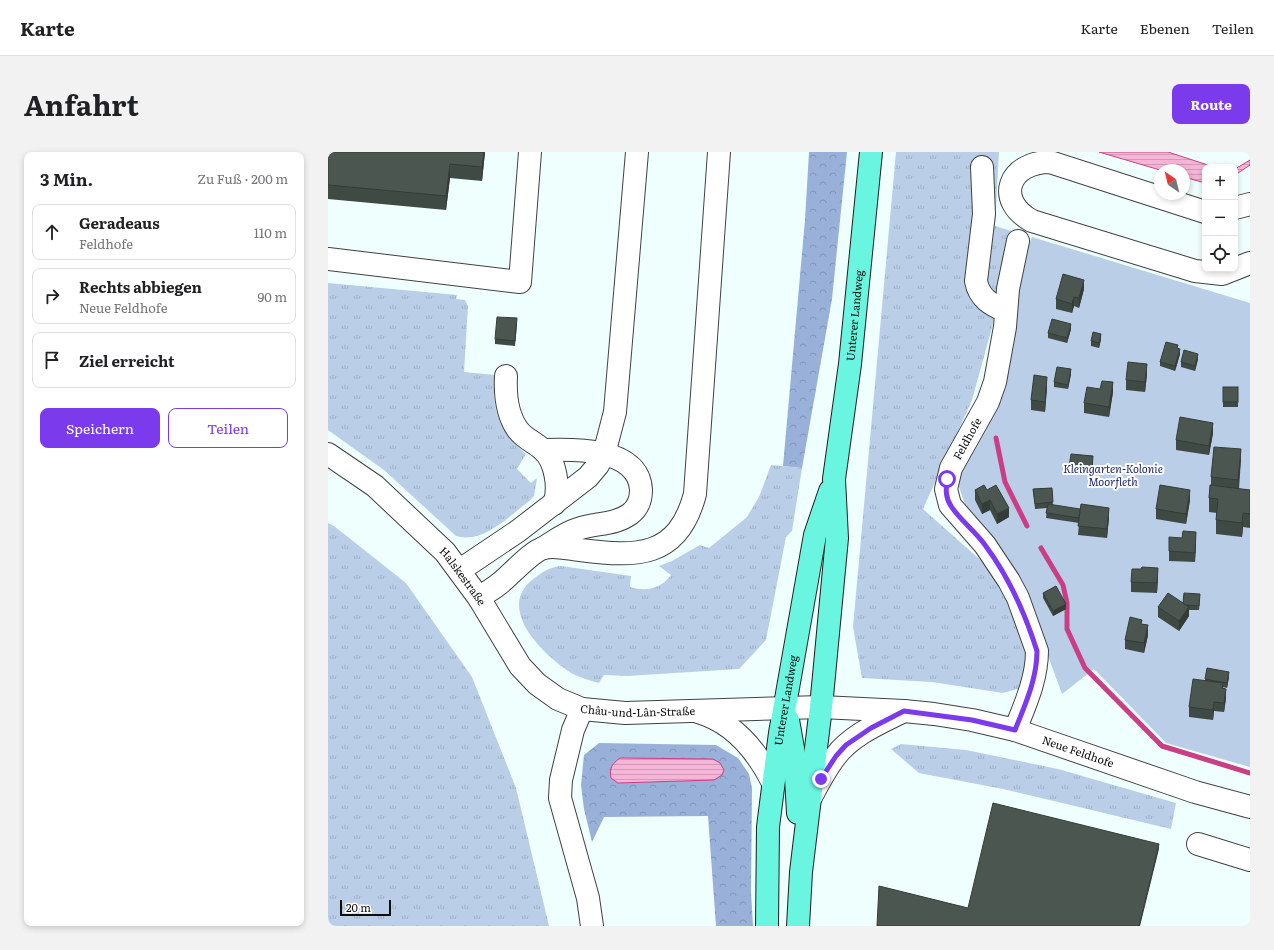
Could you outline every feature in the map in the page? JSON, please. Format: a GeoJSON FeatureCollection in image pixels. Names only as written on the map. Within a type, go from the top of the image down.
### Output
{"type":"FeatureCollection","features":[{"type":"Feature","properties":{"kind":"main road","name":"Unterer Landweg"},"geometry":{"type":"LineString","coordinates":[[767,926],[768,827],[773,782],[784,707],[815,535],[834,478],[850,364],[871,152]]}},
{"type":"Feature","properties":{"kind":"main road","name":"Unterer Landweg"},"geometry":{"type":"LineString","coordinates":[[798,926],[801,872],[821,707],[837,538],[834,478]]}},
{"type":"Feature","properties":{"kind":"main road"},"geometry":{"type":"LineString","coordinates":[[784,707],[795,760],[801,872]]}},
{"type":"Feature","properties":{"kind":"street"},"geometry":{"type":"LineString","coordinates":[[328,259],[520,282],[530,152]]}},
{"type":"Feature","properties":{"kind":"street"},"geometry":{"type":"LineString","coordinates":[[460,570],[518,532],[588,477],[598,465],[604,454],[616,412],[637,152]]}},
{"type":"Feature","properties":{"kind":"street"},"geometry":{"type":"LineString","coordinates":[[543,548],[563,548],[607,554],[631,554],[645,552],[672,538],[682,525],[692,507],[695,494],[719,152]]}},
{"type":"Feature","properties":{"kind":"street"},"geometry":{"type":"LineString","coordinates":[[1202,211],[1050,162],[1031,164],[1022,169],[1015,176],[1010,192],[1019,211],[1032,221],[1195,271],[1222,274],[1250,263]]}},
{"type":"Feature","properties":{"kind":"street"},"geometry":{"type":"LineString","coordinates":[[982,167],[984,214],[976,281],[977,288],[986,301],[1006,311]]}},
{"type":"Feature","properties":{"kind":"street"},"geometry":{"type":"LineString","coordinates":[[1238,207],[1250,204]]}},
{"type":"Feature","properties":{"kind":"street","name":"Feldhofe"},"geometry":{"type":"LineString","coordinates":[[1015,730],[1030,690],[1037,660],[1037,651],[1018,598],[1009,581],[985,545],[950,505],[946,489],[951,468],[988,402],[1001,352],[1008,289],[1018,241]]}},
{"type":"Feature","properties":{"kind":"street"},"geometry":{"type":"LineString","coordinates":[[506,376],[506,399],[514,423],[524,437],[544,450],[556,477],[558,494],[554,504]]}},
{"type":"Feature","properties":{"kind":"street"},"geometry":{"type":"LineString","coordinates":[[479,598],[499,584],[543,548],[569,532],[623,519],[632,513],[638,504],[641,496],[641,487],[635,471],[625,462],[604,454],[563,449],[544,450]]}},
{"type":"Feature","properties":{"kind":"street","name":"Halskestraße"},"geometry":{"type":"LineString","coordinates":[[328,454],[375,486],[445,552],[460,570],[479,598],[520,666],[537,684],[558,699],[582,709]]}},
{"type":"Feature","properties":{"kind":"street","name":"Neue Feldhofe"},"geometry":{"type":"LineString","coordinates":[[821,707],[904,711],[972,720],[1015,730],[1195,792],[1250,807]]}},
{"type":"Feature","properties":{"kind":"street","name":"Châu-und-Lân-Straße"},"geometry":{"type":"LineString","coordinates":[[592,926],[588,898],[560,798],[561,780],[573,730],[582,709],[625,713],[821,707]]}},
{"type":"Feature","properties":{"kind":"street"},"geometry":{"type":"LineString","coordinates":[[695,711],[716,720],[738,735],[758,755],[773,782]]}},
{"type":"Feature","properties":{"kind":"street"},"geometry":{"type":"LineString","coordinates":[[810,798],[836,756],[846,745],[871,728],[904,711]]}},
{"type":"Feature","properties":{"kind":"street"},"geometry":{"type":"LineString","coordinates":[[1198,844],[1250,860]]}},
{"type":"Feature","properties":{"kind":"green space"},"geometry":{"type":"Polygon","coordinates":[[[809,152],[847,152],[832,299],[802,468],[783,466],[805,220],[809,152]]]}},
{"type":"Feature","properties":{"kind":"green space"},"geometry":{"type":"Polygon","coordinates":[[[896,152],[999,152],[995,226],[1018,233],[972,400],[923,509],[986,565],[1012,602],[1027,659],[1021,688],[1003,693],[932,682],[862,678],[853,627],[896,152]]]}},
{"type":"Feature","properties":{"kind":"green space","name":"Kleingarten-Kolonie Moorfleth"},"geometry":{"type":"Polygon","coordinates":[[[1032,237],[1250,303],[1250,767],[1166,743],[1094,669],[1062,694],[1024,590],[966,507],[959,487],[959,469],[1020,265],[1032,237]]]}},
{"type":"Feature","properties":{"kind":"green space"},"geometry":{"type":"Polygon","coordinates":[[[328,283],[457,295],[456,299],[465,300],[468,306],[464,372],[495,375],[494,399],[499,419],[509,437],[526,454],[517,469],[531,483],[537,478],[534,496],[528,502],[495,528],[485,533],[476,536],[456,536],[384,470],[328,430],[328,283]]]}},
{"type":"Feature","properties":{"kind":"green space"},"geometry":{"type":"Polygon","coordinates":[[[771,465],[802,468],[792,531],[786,537],[766,640],[739,669],[627,676],[604,675],[599,683],[573,674],[562,667],[538,645],[528,632],[522,619],[519,605],[522,592],[532,580],[539,575],[549,569],[561,566],[631,576],[630,587],[647,589],[658,586],[667,580],[671,575],[659,566],[672,561],[700,545],[709,548],[747,517],[759,497],[771,465]]]}},
{"type":"Feature","properties":{"kind":"green space"},"geometry":{"type":"Polygon","coordinates":[[[328,523],[334,526],[406,583],[472,677],[516,788],[549,926],[328,926],[328,523]]]}},
{"type":"Feature","properties":{"kind":"green space"},"geometry":{"type":"Polygon","coordinates":[[[599,743],[716,745],[738,758],[749,774],[752,788],[751,892],[753,926],[716,926],[708,816],[604,817],[592,842],[584,809],[581,785],[584,755],[599,743]]]}},
{"type":"Feature","properties":{"kind":"green space"},"geometry":{"type":"Polygon","coordinates":[[[901,744],[966,750],[1058,769],[1176,803],[1171,829],[1003,789],[919,773],[891,749],[901,744]]]}},
{"type":"Feature","properties":{"kind":"shaded area"},"geometry":{"type":"Polygon","coordinates":[[[1099,152],[1168,152],[1205,164],[1202,164],[1202,182],[1190,179],[1190,164],[1154,164],[1154,168],[1099,152]]]}},
{"type":"Feature","properties":{"kind":"shaded area"},"geometry":{"type":"Polygon","coordinates":[[[1250,160],[1250,165],[1238,173],[1238,167],[1250,160]]]}},
{"type":"Feature","properties":{"kind":"shaded area"},"geometry":{"type":"Polygon","coordinates":[[[620,758],[713,759],[720,763],[724,770],[722,775],[714,780],[618,783],[611,778],[610,772],[613,764],[620,758]]]}},
{"type":"Feature","properties":{"kind":"building"},"geometry":{"type":"Polygon","coordinates":[[[328,152],[484,152],[482,167],[450,164],[446,196],[328,185],[328,152]]]}},
{"type":"Feature","properties":{"kind":"building"},"geometry":{"type":"Polygon","coordinates":[[[1063,274],[1084,280],[1079,298],[1074,297],[1072,304],[1056,299],[1063,274]]]}},
{"type":"Feature","properties":{"kind":"building"},"geometry":{"type":"Polygon","coordinates":[[[497,317],[517,318],[515,341],[495,339],[497,317]]]}},
{"type":"Feature","properties":{"kind":"building"},"geometry":{"type":"Polygon","coordinates":[[[1052,319],[1071,324],[1067,338],[1048,333],[1052,319]]]}},
{"type":"Feature","properties":{"kind":"building"},"geometry":{"type":"Polygon","coordinates":[[[1093,332],[1101,334],[1099,343],[1091,341],[1093,332]]]}},
{"type":"Feature","properties":{"kind":"building"},"geometry":{"type":"Polygon","coordinates":[[[1166,342],[1178,345],[1177,348],[1180,349],[1175,366],[1160,362],[1166,342]]]}},
{"type":"Feature","properties":{"kind":"building"},"geometry":{"type":"Polygon","coordinates":[[[1184,350],[1198,354],[1195,366],[1181,362],[1184,350]]]}},
{"type":"Feature","properties":{"kind":"building"},"geometry":{"type":"Polygon","coordinates":[[[1128,362],[1147,364],[1145,382],[1126,380],[1128,362]]]}},
{"type":"Feature","properties":{"kind":"building"},"geometry":{"type":"Polygon","coordinates":[[[1057,367],[1071,369],[1068,385],[1054,382],[1057,367]]]}},
{"type":"Feature","properties":{"kind":"building"},"geometry":{"type":"Polygon","coordinates":[[[1034,375],[1047,377],[1045,402],[1031,400],[1034,375]]]}},
{"type":"Feature","properties":{"kind":"building"},"geometry":{"type":"Polygon","coordinates":[[[1102,381],[1113,382],[1109,407],[1084,403],[1087,387],[1100,389],[1102,381]]]}},
{"type":"Feature","properties":{"kind":"building"},"geometry":{"type":"Polygon","coordinates":[[[1223,387],[1238,387],[1238,402],[1223,402],[1223,387]]]}},
{"type":"Feature","properties":{"kind":"building"},"geometry":{"type":"Polygon","coordinates":[[[1180,417],[1213,423],[1209,446],[1176,440],[1180,417]]]}},
{"type":"Feature","properties":{"kind":"building"},"geometry":{"type":"Polygon","coordinates":[[[1214,447],[1241,449],[1238,480],[1211,477],[1214,447]]]}},
{"type":"Feature","properties":{"kind":"building"},"geometry":{"type":"Polygon","coordinates":[[[1071,454],[1093,456],[1092,469],[1069,467],[1071,454]]]}},
{"type":"Feature","properties":{"kind":"building"},"geometry":{"type":"Polygon","coordinates":[[[984,485],[987,490],[996,485],[1009,508],[997,514],[990,500],[982,504],[975,490],[984,485]]]}},
{"type":"Feature","properties":{"kind":"building"},"geometry":{"type":"Polygon","coordinates":[[[1160,485],[1190,490],[1186,514],[1156,509],[1160,485]]]}},
{"type":"Feature","properties":{"kind":"building"},"geometry":{"type":"Polygon","coordinates":[[[1210,485],[1250,490],[1250,514],[1243,513],[1242,523],[1216,520],[1218,499],[1209,498],[1210,485]]]}},
{"type":"Feature","properties":{"kind":"building"},"geometry":{"type":"Polygon","coordinates":[[[1052,488],[1053,502],[1035,504],[1033,489],[1052,488]]]}},
{"type":"Feature","properties":{"kind":"building"},"geometry":{"type":"Polygon","coordinates":[[[1048,504],[1080,509],[1079,518],[1046,513],[1048,504]]]}},
{"type":"Feature","properties":{"kind":"building"},"geometry":{"type":"Polygon","coordinates":[[[1081,504],[1109,508],[1107,529],[1078,526],[1081,504]]]}},
{"type":"Feature","properties":{"kind":"building"},"geometry":{"type":"Polygon","coordinates":[[[1183,531],[1196,532],[1195,553],[1169,551],[1169,537],[1182,538],[1183,531]]]}},
{"type":"Feature","properties":{"kind":"building"},"geometry":{"type":"Polygon","coordinates":[[[1142,567],[1158,568],[1157,583],[1131,582],[1132,569],[1141,569],[1142,567]]]}},
{"type":"Feature","properties":{"kind":"building"},"geometry":{"type":"Polygon","coordinates":[[[1056,586],[1066,604],[1053,611],[1043,593],[1056,586]]]}},
{"type":"Feature","properties":{"kind":"building"},"geometry":{"type":"Polygon","coordinates":[[[1168,593],[1189,607],[1179,621],[1158,607],[1168,593]]]}},
{"type":"Feature","properties":{"kind":"building"},"geometry":{"type":"Polygon","coordinates":[[[1184,593],[1200,594],[1199,606],[1186,605],[1183,603],[1184,593]]]}},
{"type":"Feature","properties":{"kind":"building"},"geometry":{"type":"Polygon","coordinates":[[[1130,617],[1142,620],[1141,624],[1148,625],[1144,643],[1125,640],[1130,617]]]}},
{"type":"Feature","properties":{"kind":"building"},"geometry":{"type":"Polygon","coordinates":[[[1207,668],[1229,672],[1227,683],[1205,679],[1207,668]]]}},
{"type":"Feature","properties":{"kind":"building"},"geometry":{"type":"Polygon","coordinates":[[[1193,679],[1223,683],[1222,688],[1226,689],[1224,703],[1214,702],[1213,710],[1189,707],[1193,679]]]}},
{"type":"Feature","properties":{"kind":"building"},"geometry":{"type":"Polygon","coordinates":[[[993,803],[1159,844],[1139,926],[877,926],[879,886],[968,908],[993,803]]]}},
{"type":"Feature","properties":{"kind":"waterway"},"geometry":{"type":"LineString","coordinates":[[996,438],[1005,482],[1027,526]]}},
{"type":"Feature","properties":{"kind":"waterway"},"geometry":{"type":"LineString","coordinates":[[1041,548],[1063,585],[1067,603],[1067,629],[1085,668],[1162,746],[1250,773]]}},
{"type":"Feature","properties":{"kind":"route"},"geometry":{"type":"LineString","coordinates":[[821,779],[836,756],[846,745],[871,728],[904,711],[972,720],[1015,730],[1030,690],[1037,660],[1037,651],[1018,598],[1009,581],[985,545],[950,505],[947,498],[947,479]]}}]}
